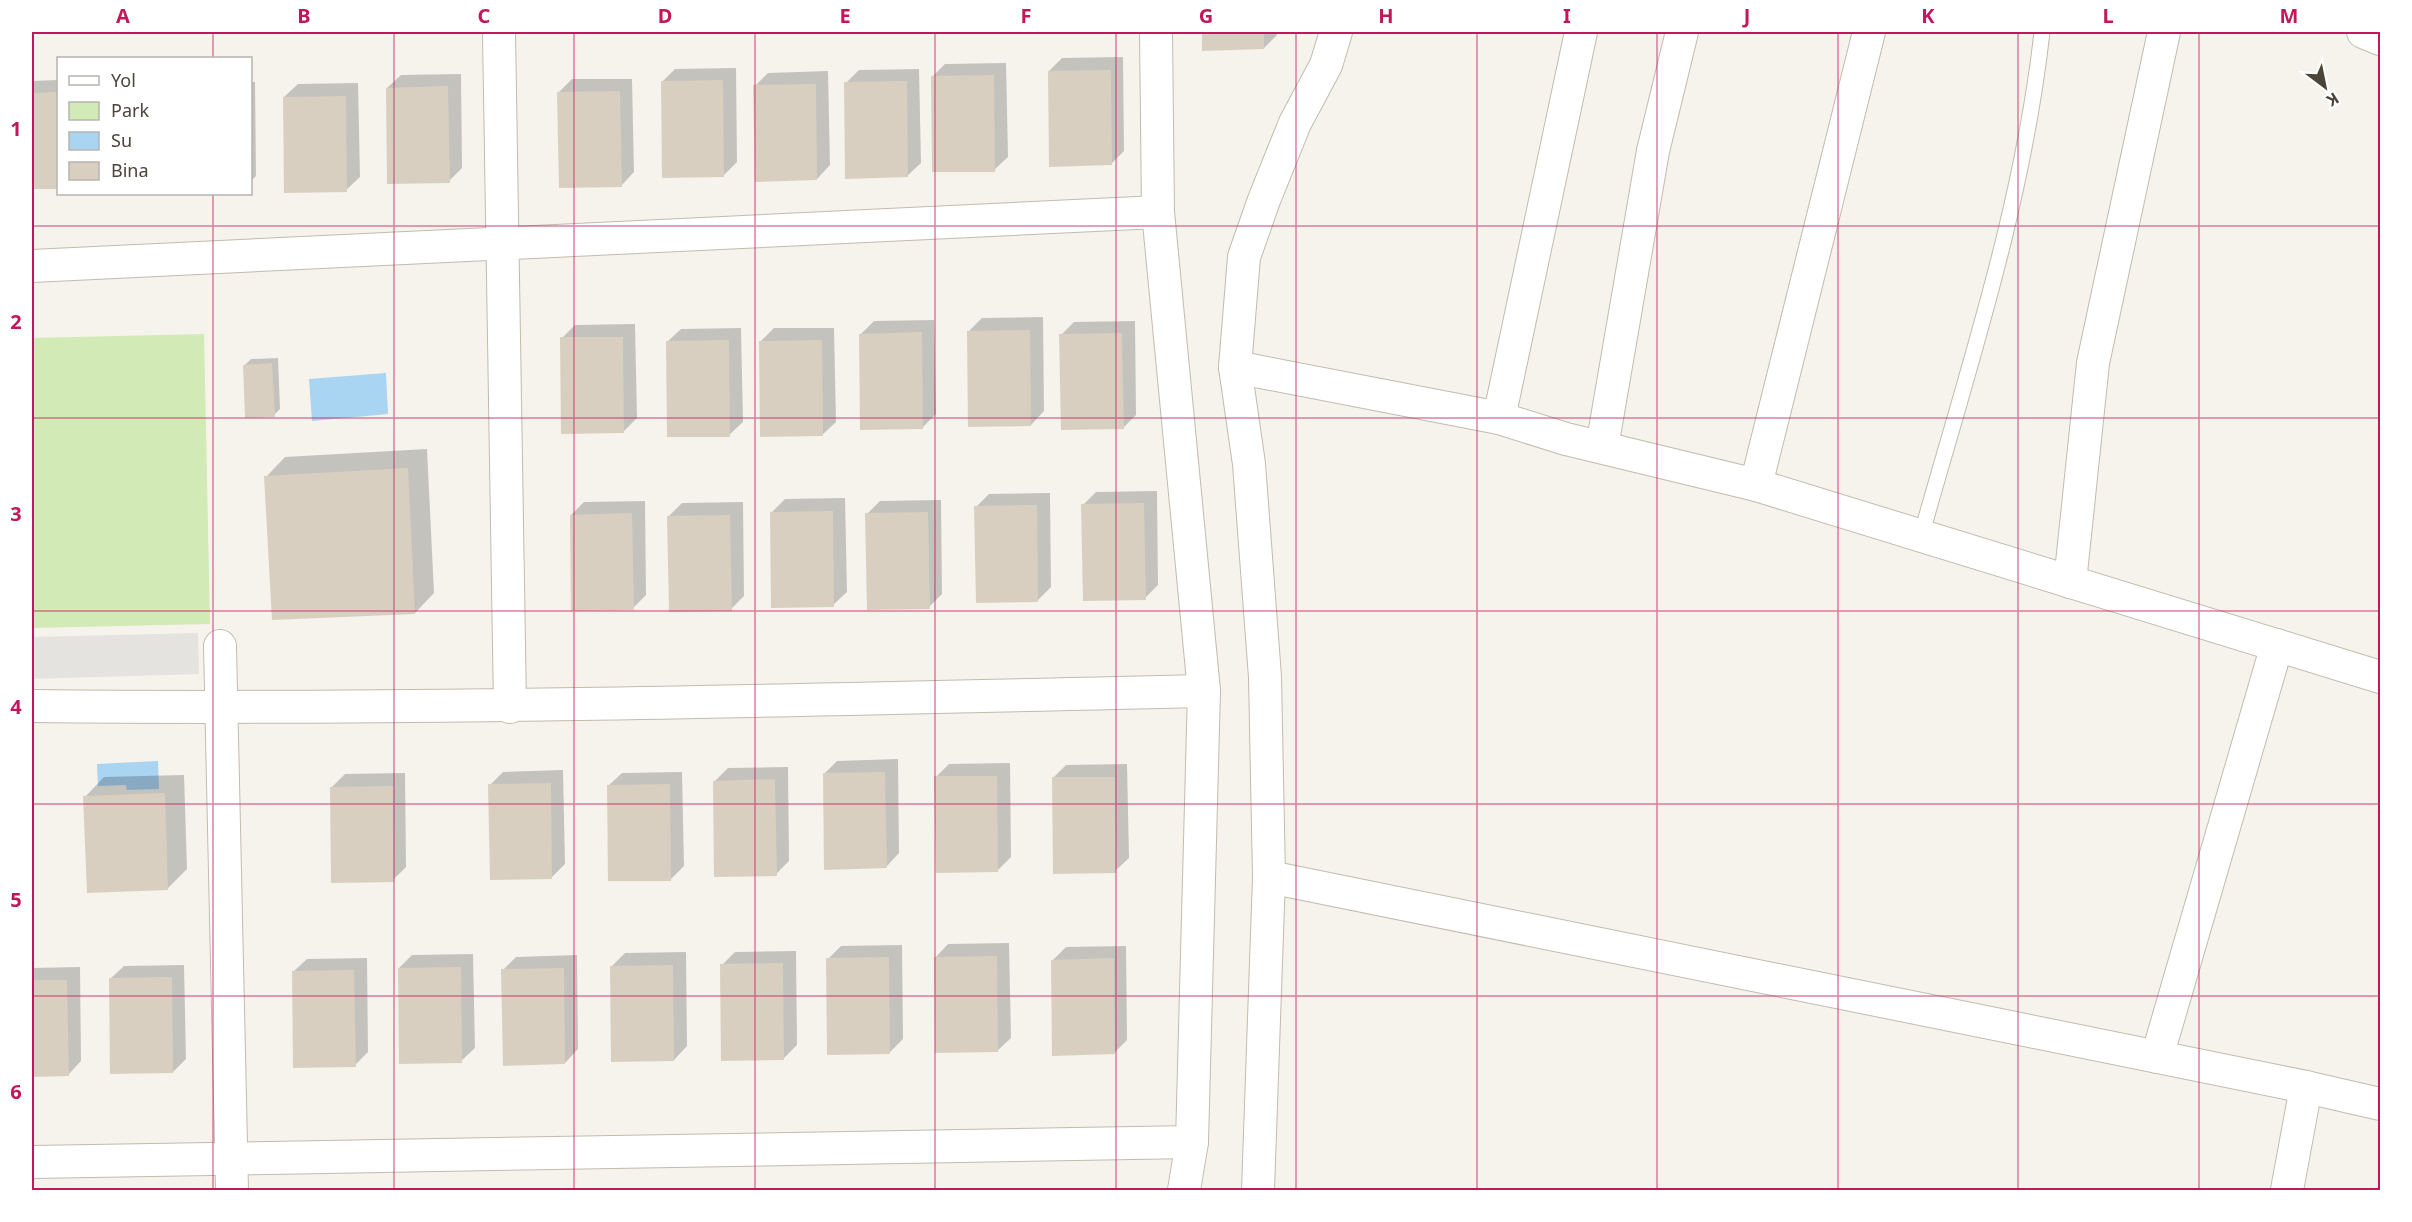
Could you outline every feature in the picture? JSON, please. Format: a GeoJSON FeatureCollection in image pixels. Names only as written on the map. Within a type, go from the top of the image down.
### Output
{"type":"FeatureCollection","features":[{"type":"Feature","properties":{"kind":"street"},"geometry":{"type":"LineString","coordinates":[[499,32],[510,706]]}},
{"type":"Feature","properties":{"kind":"street"},"geometry":{"type":"LineString","coordinates":[[1156,32],[1158,212],[1204,691],[1192,1142],[1184,1191]]}},
{"type":"Feature","properties":{"kind":"street"},"geometry":{"type":"LineString","coordinates":[[1258,1191],[1269,877],[1265,677],[1248,464],[1235,367],[1244,257],[1295,123],[1326,65],[1336,32]]}},
{"type":"Feature","properties":{"kind":"street"},"geometry":{"type":"LineString","coordinates":[[1499,418],[1581,32]]}},
{"type":"Feature","properties":{"kind":"street"},"geometry":{"type":"LineString","coordinates":[[1602,447],[1653,151],[1682,32]]}},
{"type":"Feature","properties":{"kind":"street"},"geometry":{"type":"LineString","coordinates":[[1755,485],[1869,32]]}},
{"type":"Feature","properties":{"kind":"street"},"geometry":{"type":"LineString","coordinates":[[2070,582],[2093,363],[2164,32]]}},
{"type":"Feature","properties":{"kind":"street"},"geometry":{"type":"LineString","coordinates":[[2363,32],[2380,39]]}},
{"type":"Feature","properties":{"kind":"street"},"geometry":{"type":"LineString","coordinates":[[32,266],[1158,212]]}},
{"type":"Feature","properties":{"kind":"street"},"geometry":{"type":"LineString","coordinates":[[1235,367],[1499,418],[1566,439],[1755,485],[2380,677]]}},
{"type":"Feature","properties":{"kind":"street"},"geometry":{"type":"LineString","coordinates":[[2157,1056],[2277,645]]}},
{"type":"Feature","properties":{"kind":"street"},"geometry":{"type":"LineString","coordinates":[[220,646],[232,1191]]}},
{"type":"Feature","properties":{"kind":"street"},"geometry":{"type":"LineString","coordinates":[[32,706],[222,708],[510,706],[1204,691]]}},
{"type":"Feature","properties":{"kind":"street"},"geometry":{"type":"LineString","coordinates":[[1269,877],[2157,1056],[2380,1104]]}},
{"type":"Feature","properties":{"kind":"street"},"geometry":{"type":"LineString","coordinates":[[2288,1191],[2306,1087]]}},
{"type":"Feature","properties":{"kind":"street"},"geometry":{"type":"LineString","coordinates":[[32,1162],[1192,1142]]}},
{"type":"Feature","properties":{"kind":"lane"},"geometry":{"type":"LineString","coordinates":[[1921,536],[2006,235],[2023,160],[2042,32]]}},
{"type":"Feature","properties":{"kind":"green space"},"geometry":{"type":"Polygon","coordinates":[[[204,334],[210,624],[32,628],[32,338],[204,334]]]}},
{"type":"Feature","properties":{"kind":"shaded area"},"geometry":{"type":"Polygon","coordinates":[[[198,633],[199,674],[32,679],[32,637],[198,633]]]}},
{"type":"Feature","properties":{"kind":"water"},"geometry":{"type":"Polygon","coordinates":[[[386,373],[388,414],[312,421],[309,379],[386,373]]]}},
{"type":"Feature","properties":{"kind":"water"},"geometry":{"type":"Polygon","coordinates":[[[158,761],[159,789],[127,790],[126,785],[98,786],[97,764],[158,761]]]}},
{"type":"Feature","properties":{"kind":"building"},"geometry":{"type":"Polygon","coordinates":[[[1202,32],[1264,32],[1264,49],[1202,51],[1202,32]]]}},
{"type":"Feature","properties":{"kind":"building"},"geometry":{"type":"Polygon","coordinates":[[[1111,70],[1112,165],[1049,167],[1048,71],[1111,70]]]}},
{"type":"Feature","properties":{"kind":"building"},"geometry":{"type":"Polygon","coordinates":[[[994,75],[995,172],[932,172],[931,76],[994,75]]]}},
{"type":"Feature","properties":{"kind":"building"},"geometry":{"type":"Polygon","coordinates":[[[723,80],[724,177],[662,178],[661,81],[723,80]]]}},
{"type":"Feature","properties":{"kind":"building"},"geometry":{"type":"Polygon","coordinates":[[[907,81],[908,177],[845,179],[844,82],[907,81]]]}},
{"type":"Feature","properties":{"kind":"building"},"geometry":{"type":"Polygon","coordinates":[[[816,84],[817,180],[755,182],[753,85],[816,84]]]}},
{"type":"Feature","properties":{"kind":"building"},"geometry":{"type":"Polygon","coordinates":[[[448,86],[450,183],[387,184],[386,88],[448,86]]]}},
{"type":"Feature","properties":{"kind":"building"},"geometry":{"type":"Polygon","coordinates":[[[620,91],[622,187],[559,188],[557,92],[620,91]]]}},
{"type":"Feature","properties":{"kind":"building"},"geometry":{"type":"Polygon","coordinates":[[[57,92],[57,189],[32,189],[32,93],[57,92]]]}},
{"type":"Feature","properties":{"kind":"building"},"geometry":{"type":"Polygon","coordinates":[[[346,96],[347,192],[284,193],[283,97],[346,96]]]}},
{"type":"Feature","properties":{"kind":"building"},"geometry":{"type":"Polygon","coordinates":[[[1030,330],[1031,426],[968,427],[967,331],[1030,330]]]}},
{"type":"Feature","properties":{"kind":"building"},"geometry":{"type":"Polygon","coordinates":[[[922,332],[923,429],[860,430],[859,334],[922,332]]]}},
{"type":"Feature","properties":{"kind":"building"},"geometry":{"type":"Polygon","coordinates":[[[1122,333],[1124,429],[1061,430],[1059,334],[1122,333]]]}},
{"type":"Feature","properties":{"kind":"building"},"geometry":{"type":"Polygon","coordinates":[[[560,337],[623,337],[624,433],[561,434],[560,337]]]}},
{"type":"Feature","properties":{"kind":"building"},"geometry":{"type":"Polygon","coordinates":[[[729,340],[730,437],[667,437],[666,341],[729,340]]]}},
{"type":"Feature","properties":{"kind":"building"},"geometry":{"type":"Polygon","coordinates":[[[822,340],[823,436],[760,437],[759,341],[822,340]]]}},
{"type":"Feature","properties":{"kind":"building"},"geometry":{"type":"Polygon","coordinates":[[[272,363],[275,417],[245,418],[243,365],[272,363]]]}},
{"type":"Feature","properties":{"kind":"building"},"geometry":{"type":"Polygon","coordinates":[[[408,468],[415,614],[272,620],[264,476],[408,468]]]}},
{"type":"Feature","properties":{"kind":"building"},"geometry":{"type":"Polygon","coordinates":[[[1144,503],[1146,600],[1083,601],[1081,504],[1144,503]]]}},
{"type":"Feature","properties":{"kind":"building"},"geometry":{"type":"Polygon","coordinates":[[[1037,505],[1038,602],[976,603],[974,506],[1037,505]]]}},
{"type":"Feature","properties":{"kind":"building"},"geometry":{"type":"Polygon","coordinates":[[[833,511],[834,607],[771,608],[770,512],[833,511]]]}},
{"type":"Feature","properties":{"kind":"building"},"geometry":{"type":"Polygon","coordinates":[[[928,512],[930,609],[867,610],[865,513],[928,512]]]}},
{"type":"Feature","properties":{"kind":"building"},"geometry":{"type":"Polygon","coordinates":[[[632,513],[634,610],[571,611],[570,515],[632,513]]]}},
{"type":"Feature","properties":{"kind":"building"},"geometry":{"type":"Polygon","coordinates":[[[730,515],[732,611],[669,612],[667,516],[730,515]]]}},
{"type":"Feature","properties":{"kind":"building"},"geometry":{"type":"Polygon","coordinates":[[[885,772],[887,868],[824,870],[823,773],[885,772]]]}},
{"type":"Feature","properties":{"kind":"building"},"geometry":{"type":"Polygon","coordinates":[[[934,776],[997,776],[998,872],[936,873],[934,776]]]}},
{"type":"Feature","properties":{"kind":"building"},"geometry":{"type":"Polygon","coordinates":[[[1052,777],[1115,777],[1116,873],[1053,874],[1052,777]]]}},
{"type":"Feature","properties":{"kind":"building"},"geometry":{"type":"Polygon","coordinates":[[[775,779],[777,876],[714,877],[713,781],[775,779]]]}},
{"type":"Feature","properties":{"kind":"building"},"geometry":{"type":"Polygon","coordinates":[[[551,783],[552,879],[490,880],[488,784],[551,783]]]}},
{"type":"Feature","properties":{"kind":"building"},"geometry":{"type":"Polygon","coordinates":[[[670,784],[671,881],[608,881],[607,785],[670,784]]]}},
{"type":"Feature","properties":{"kind":"building"},"geometry":{"type":"Polygon","coordinates":[[[393,786],[394,882],[331,883],[330,787],[393,786]]]}},
{"type":"Feature","properties":{"kind":"building"},"geometry":{"type":"Polygon","coordinates":[[[165,793],[168,890],[87,893],[83,796],[165,793]]]}},
{"type":"Feature","properties":{"kind":"building"},"geometry":{"type":"Polygon","coordinates":[[[997,956],[998,1052],[935,1053],[934,957],[997,956]]]}},
{"type":"Feature","properties":{"kind":"building"},"geometry":{"type":"Polygon","coordinates":[[[889,957],[890,1054],[827,1055],[826,958],[889,957]]]}},
{"type":"Feature","properties":{"kind":"building"},"geometry":{"type":"Polygon","coordinates":[[[1114,958],[1115,1054],[1052,1056],[1051,960],[1114,958]]]}},
{"type":"Feature","properties":{"kind":"building"},"geometry":{"type":"Polygon","coordinates":[[[783,963],[784,1060],[721,1061],[720,964],[783,963]]]}},
{"type":"Feature","properties":{"kind":"building"},"geometry":{"type":"Polygon","coordinates":[[[673,965],[674,1061],[611,1062],[610,966],[673,965]]]}},
{"type":"Feature","properties":{"kind":"building"},"geometry":{"type":"Polygon","coordinates":[[[461,967],[462,1063],[399,1064],[398,968],[461,967]]]}},
{"type":"Feature","properties":{"kind":"building"},"geometry":{"type":"Polygon","coordinates":[[[564,968],[565,1064],[503,1066],[501,969],[564,968]]]}},
{"type":"Feature","properties":{"kind":"building"},"geometry":{"type":"Polygon","coordinates":[[[354,970],[356,1067],[293,1068],[292,971],[354,970]]]}},
{"type":"Feature","properties":{"kind":"building"},"geometry":{"type":"Polygon","coordinates":[[[172,977],[173,1073],[110,1074],[109,978],[172,977]]]}},
{"type":"Feature","properties":{"kind":"building"},"geometry":{"type":"Polygon","coordinates":[[[32,980],[67,980],[69,1076],[32,1077],[32,980]]]}}]}
